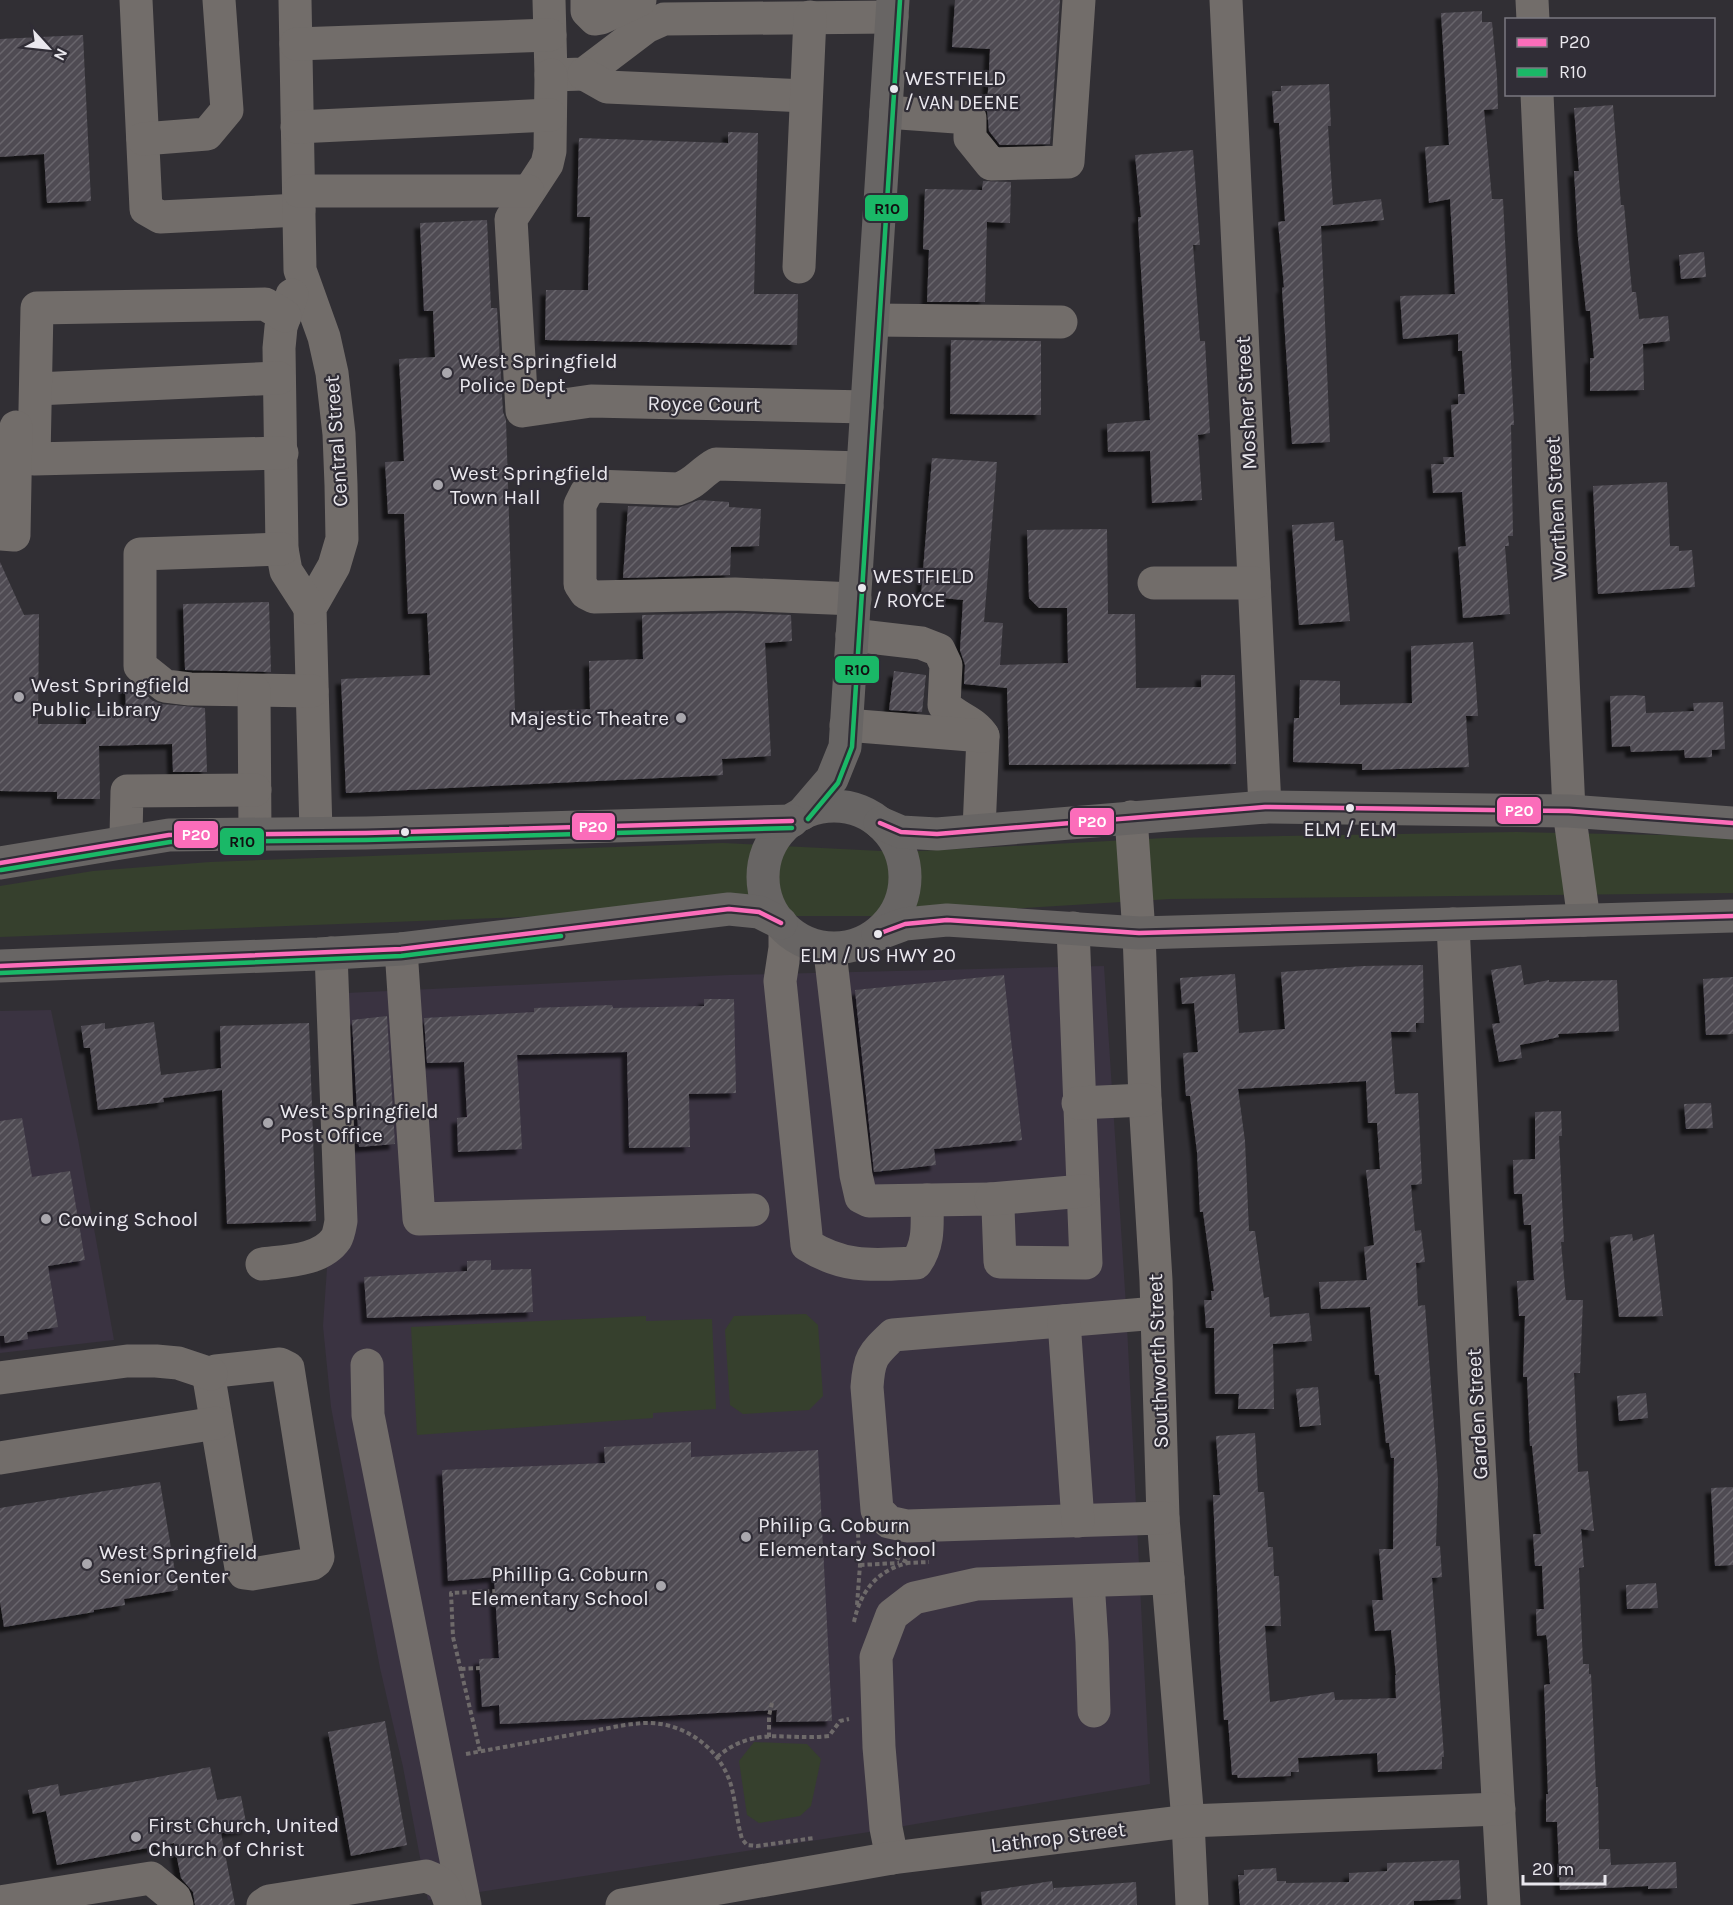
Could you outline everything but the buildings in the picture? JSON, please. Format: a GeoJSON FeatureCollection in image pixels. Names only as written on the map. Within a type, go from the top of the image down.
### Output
{"type":"FeatureCollection","features":[{"type":"Feature","properties":{"kind":"main road"},"geometry":{"type":"LineString","coordinates":[[892,8],[846,736],[832,779],[797,817],[783,828],[770,847],[764,870],[765,894],[774,916],[790,934],[811,945],[834,949],[858,945],[878,934],[905,924],[947,920],[1139,933],[1733,916]]}},
{"type":"Feature","properties":{"kind":"main road"},"geometry":{"type":"LineString","coordinates":[[846,736],[872,818],[889,831],[901,852],[906,873],[904,896],[894,916],[878,934]]}},
{"type":"Feature","properties":{"kind":"main road"},"geometry":{"type":"LineString","coordinates":[[0,839],[316,833],[797,817],[825,807],[849,807],[892,830],[914,834],[1265,807],[1569,811],[1733,823]]}},
{"type":"Feature","properties":{"kind":"main road"},"geometry":{"type":"LineString","coordinates":[[0,863],[169,835]]}},
{"type":"Feature","properties":{"kind":"main road"},"geometry":{"type":"LineString","coordinates":[[0,966],[401,949],[729,909],[759,912],[783,926]]}},
{"type":"Feature","properties":{"kind":"street"},"geometry":{"type":"LineString","coordinates":[[136,0],[146,209],[160,217],[299,200],[528,191],[547,164],[550,152],[549,0]]}},
{"type":"Feature","properties":{"kind":"street"},"geometry":{"type":"LineString","coordinates":[[143,139],[207,134],[226,110],[219,0]]}},
{"type":"Feature","properties":{"kind":"street","name":"Central Street"},"geometry":{"type":"LineString","coordinates":[[295,0],[300,270],[281,327],[279,378],[282,549],[286,571],[310,608],[334,566],[342,539],[341,485],[339,434],[332,373],[324,337],[300,270]]}},
{"type":"Feature","properties":{"kind":"street"},"geometry":{"type":"LineString","coordinates":[[587,0],[587,10],[595,19],[640,0]]}},
{"type":"Feature","properties":{"kind":"street"},"geometry":{"type":"LineString","coordinates":[[886,112],[970,117],[970,138],[991,164],[1068,162],[1079,0]]}},
{"type":"Feature","properties":{"kind":"street","name":"Mosher Street"},"geometry":{"type":"LineString","coordinates":[[1226,0],[1265,807]]}},
{"type":"Feature","properties":{"kind":"street"},"geometry":{"type":"LineString","coordinates":[[1533,0],[1533,18]]}},
{"type":"Feature","properties":{"kind":"street"},"geometry":{"type":"LineString","coordinates":[[584,74],[646,27],[664,19],[760,8],[810,17],[892,8]]}},
{"type":"Feature","properties":{"kind":"street"},"geometry":{"type":"LineString","coordinates":[[799,267],[810,17]]}},
{"type":"Feature","properties":{"kind":"street"},"geometry":{"type":"LineString","coordinates":[[296,44],[550,35]]}},
{"type":"Feature","properties":{"kind":"street"},"geometry":{"type":"LineString","coordinates":[[551,75],[584,74],[607,87],[806,96]]}},
{"type":"Feature","properties":{"kind":"street","name":"Worthen Street"},"geometry":{"type":"LineString","coordinates":[[1537,96],[1569,811],[1584,920]]}},
{"type":"Feature","properties":{"kind":"street"},"geometry":{"type":"LineString","coordinates":[[297,127],[550,115]]}},
{"type":"Feature","properties":{"kind":"street","name":"Royce Court"},"geometry":{"type":"LineString","coordinates":[[528,191],[512,219],[522,411],[591,401],[867,407]]}},
{"type":"Feature","properties":{"kind":"street"},"geometry":{"type":"LineString","coordinates":[[0,534],[14,535],[18,308],[265,304],[285,316]]}},
{"type":"Feature","properties":{"kind":"street"},"geometry":{"type":"LineString","coordinates":[[36,308],[34,459],[282,453]]}},
{"type":"Feature","properties":{"kind":"street"},"geometry":{"type":"LineString","coordinates":[[873,320],[1061,322]]}},
{"type":"Feature","properties":{"kind":"street"},"geometry":{"type":"LineString","coordinates":[[36,389],[279,378]]}},
{"type":"Feature","properties":{"kind":"street"},"geometry":{"type":"LineString","coordinates":[[855,599],[735,594],[594,597],[586,593],[580,584],[580,505],[586,493],[596,486],[678,489],[689,486],[707,469],[716,464],[863,468]]}},
{"type":"Feature","properties":{"kind":"street"},"geometry":{"type":"LineString","coordinates":[[282,549],[140,554],[140,666],[165,686],[190,689],[312,691]]}},
{"type":"Feature","properties":{"kind":"street"},"geometry":{"type":"LineString","coordinates":[[1154,583],[1254,583]]}},
{"type":"Feature","properties":{"kind":"street"},"geometry":{"type":"LineString","coordinates":[[310,608],[316,833]]}},
{"type":"Feature","properties":{"kind":"street"},"geometry":{"type":"LineString","coordinates":[[852,636],[921,643],[939,650],[946,665],[944,705],[951,712],[978,728],[983,736],[979,830]]}},
{"type":"Feature","properties":{"kind":"street"},"geometry":{"type":"LineString","coordinates":[[254,691],[255,834]]}},
{"type":"Feature","properties":{"kind":"street"},"geometry":{"type":"LineString","coordinates":[[846,736],[983,736]]}},
{"type":"Feature","properties":{"kind":"street"},"geometry":{"type":"LineString","coordinates":[[126,836],[127,791],[255,790]]}},
{"type":"Feature","properties":{"kind":"street","name":"Southworth Street"},"geometry":{"type":"LineString","coordinates":[[1131,817],[1139,933],[1145,1100],[1157,1313],[1163,1518],[1188,1821],[1192,1905]]}},
{"type":"Feature","properties":{"kind":"street","name":"Garden Street"},"geometry":{"type":"LineString","coordinates":[[1453,924],[1474,1372],[1504,1905]]}},
{"type":"Feature","properties":{"kind":"street"},"geometry":{"type":"LineString","coordinates":[[783,926],[785,948],[780,981],[807,1245],[823,1255],[864,1265],[916,1263],[923,1253],[927,1238],[927,1200]]}},
{"type":"Feature","properties":{"kind":"street"},"geometry":{"type":"LineString","coordinates":[[991,1199],[998,1208],[1000,1262],[1086,1263],[1073,928]]}},
{"type":"Feature","properties":{"kind":"street"},"geometry":{"type":"LineString","coordinates":[[401,949],[419,1219],[753,1210]]}},
{"type":"Feature","properties":{"kind":"street"},"geometry":{"type":"LineString","coordinates":[[834,949],[831,961],[856,1174],[861,1197],[869,1201],[991,1199],[1083,1191]]}},
{"type":"Feature","properties":{"kind":"street"},"geometry":{"type":"LineString","coordinates":[[262,1264],[317,1254],[337,1237],[341,1221],[331,953]]}},
{"type":"Feature","properties":{"kind":"street"},"geometry":{"type":"LineString","coordinates":[[1078,1103],[1145,1100]]}},
{"type":"Feature","properties":{"kind":"street"},"geometry":{"type":"LineString","coordinates":[[1157,1313],[893,1335],[875,1352],[868,1367],[867,1387],[877,1510],[889,1522],[907,1526],[1163,1518]]}},
{"type":"Feature","properties":{"kind":"street"},"geometry":{"type":"LineString","coordinates":[[1064,1321],[1078,1521]]}},
{"type":"Feature","properties":{"kind":"street"},"geometry":{"type":"LineString","coordinates":[[0,1378],[127,1361],[178,1363],[211,1374]]}},
{"type":"Feature","properties":{"kind":"street"},"geometry":{"type":"LineString","coordinates":[[280,1364],[288,1368],[318,1557],[312,1564],[252,1574],[244,1573],[241,1568],[216,1423],[209,1382],[211,1374],[216,1371],[280,1364]]}},
{"type":"Feature","properties":{"kind":"street"},"geometry":{"type":"LineString","coordinates":[[367,1365],[368,1415],[465,1905]]}},
{"type":"Feature","properties":{"kind":"street"},"geometry":{"type":"LineString","coordinates":[[0,1458],[216,1423]]}},
{"type":"Feature","properties":{"kind":"street"},"geometry":{"type":"LineString","coordinates":[[892,1858],[886,1828],[879,1747],[876,1657],[892,1615],[914,1598],[977,1584],[1168,1578]]}},
{"type":"Feature","properties":{"kind":"street"},"geometry":{"type":"LineString","coordinates":[[1088,1581],[1094,1711]]}},
{"type":"Feature","properties":{"kind":"street","name":"Lathrop Street"},"geometry":{"type":"LineString","coordinates":[[622,1905],[892,1858],[1188,1821],[1499,1809]]}},
{"type":"Feature","properties":{"kind":"street"},"geometry":{"type":"LineString","coordinates":[[263,1905],[269,1901],[426,1876],[440,1881],[445,1887],[451,1905]]}},
{"type":"Feature","properties":{"kind":"street"},"geometry":{"type":"LineString","coordinates":[[0,1902],[150,1878],[175,1898],[177,1905]]}},
{"type":"Feature","properties":{"kind":"path"},"geometry":{"type":"LineString","coordinates":[[854,1624],[860,1565],[858,1532]]}},
{"type":"Feature","properties":{"kind":"path"},"geometry":{"type":"LineString","coordinates":[[857,1609],[867,1588],[876,1579],[890,1568],[908,1563]]}},
{"type":"Feature","properties":{"kind":"path"},"geometry":{"type":"LineString","coordinates":[[480,1751],[453,1637],[451,1593],[495,1591]]}},
{"type":"Feature","properties":{"kind":"path"},"geometry":{"type":"LineString","coordinates":[[461,1669],[480,1668]]}},
{"type":"Feature","properties":{"kind":"path"},"geometry":{"type":"LineString","coordinates":[[769,1737],[769,1716],[772,1703]]}},
{"type":"Feature","properties":{"kind":"path"},"geometry":{"type":"LineString","coordinates":[[717,1756],[744,1739],[829,1736],[840,1721],[852,1718],[853,1727]]}},
{"type":"Feature","properties":{"kind":"path"},"geometry":{"type":"LineString","coordinates":[[436,1760],[625,1725],[650,1723],[693,1735],[717,1756],[732,1787],[740,1833],[747,1845],[757,1846],[824,1836]]}},
{"type":"Feature","properties":{"kind":"shaded area","name":"Philip G. Coburn Elementary School"},"geometry":{"type":"Polygon","coordinates":[[[1104,966],[1126,1306],[1150,1784],[869,1832],[428,1900],[403,1767],[380,1668],[331,1407],[323,1326],[346,993],[729,975],[1104,966]]]}},
{"type":"Feature","properties":{"kind":"shaded area","name":"Cowing School"},"geometry":{"type":"Polygon","coordinates":[[[51,1010],[78,1139],[114,1340],[0,1353],[0,1011],[51,1010]]]}},
{"type":"Feature","properties":{"kind":"green space"},"geometry":{"type":"Polygon","coordinates":[[[1517,832],[1713,836],[1733,839],[1733,893],[1170,899],[894,916],[548,916],[0,937],[0,886],[93,871],[210,862],[723,843],[901,852],[1165,838],[1517,832]]]}},
{"type":"Feature","properties":{"kind":"green space"},"geometry":{"type":"Polygon","coordinates":[[[806,1314],[818,1325],[823,1396],[809,1410],[743,1414],[730,1405],[725,1330],[734,1316],[806,1314]]]}},
{"type":"Feature","properties":{"kind":"green space"},"geometry":{"type":"Polygon","coordinates":[[[646,1316],[646,1321],[712,1319],[716,1409],[653,1413],[653,1418],[417,1435],[411,1327],[646,1316]]]}},
{"type":"Feature","properties":{"kind":"green space"},"geometry":{"type":"Polygon","coordinates":[[[754,1742],[807,1744],[821,1759],[811,1806],[800,1816],[759,1823],[747,1815],[739,1761],[754,1742]]]}},
{"type":"Feature","properties":{"kind":"transit line","name":"R10"},"geometry":{"type":"LineString","coordinates":[[808,819],[838,783],[852,747],[900,0]]}},
{"type":"Feature","properties":{"kind":"transit line","name":"P20"},"geometry":{"type":"LineString","coordinates":[[880,823],[901,832],[937,834],[1265,807],[1569,811],[1733,823]]}},
{"type":"Feature","properties":{"kind":"transit line","name":"P20"},"geometry":{"type":"LineString","coordinates":[[0,863],[169,835],[366,833],[792,821]]}},
{"type":"Feature","properties":{"kind":"transit line","name":"R10"},"geometry":{"type":"LineString","coordinates":[[1,870],[170,842],[366,840],[792,828]]}},
{"type":"Feature","properties":{"kind":"transit line","name":"P20"},"geometry":{"type":"LineString","coordinates":[[0,966],[401,949],[729,909],[759,912],[781,923]]}},
{"type":"Feature","properties":{"kind":"transit line","name":"P20"},"geometry":{"type":"LineString","coordinates":[[878,934],[905,924],[947,920],[1139,933],[1733,916]]}},
{"type":"Feature","properties":{"kind":"transit line","name":"R10"},"geometry":{"type":"LineString","coordinates":[[0,973],[401,956],[561,936]]}},
{"type":"Feature","properties":{"kind":"place","name":"WESTFIELD / VAN DEENE"},"geometry":{"type":"Point","coordinates":[894,89]}},
{"type":"Feature","properties":{"kind":"place","name":"West Springfield Police Dept"},"geometry":{"type":"Point","coordinates":[447,373]}},
{"type":"Feature","properties":{"kind":"place","name":"West Springfield Town Hall"},"geometry":{"type":"Point","coordinates":[438,485]}},
{"type":"Feature","properties":{"kind":"place","name":"WESTFIELD / ROYCE"},"geometry":{"type":"Point","coordinates":[862,588]}},
{"type":"Feature","properties":{"kind":"place","name":"West Springfield Public Library"},"geometry":{"type":"Point","coordinates":[19,697]}},
{"type":"Feature","properties":{"kind":"place","name":"Majestic Theatre"},"geometry":{"type":"Point","coordinates":[681,718]}},
{"type":"Feature","properties":{"kind":"place","name":"ELM / ELM"},"geometry":{"type":"Point","coordinates":[1350,808]}},
{"type":"Feature","properties":{"kind":"place","name":"ELM / US HWY 20"},"geometry":{"type":"Point","coordinates":[878,934]}},
{"type":"Feature","properties":{"kind":"place","name":"West Springfield Post Office"},"geometry":{"type":"Point","coordinates":[268,1123]}},
{"type":"Feature","properties":{"kind":"place","name":"Cowing School"},"geometry":{"type":"Point","coordinates":[46,1219]}},
{"type":"Feature","properties":{"kind":"place","name":"Philip G. Coburn Elementary School"},"geometry":{"type":"Point","coordinates":[746,1537]}},
{"type":"Feature","properties":{"kind":"place","name":"West Springfield Senior Center"},"geometry":{"type":"Point","coordinates":[87,1564]}},
{"type":"Feature","properties":{"kind":"place","name":"Phillip G. Coburn Elementary School"},"geometry":{"type":"Point","coordinates":[661,1586]}},
{"type":"Feature","properties":{"kind":"place","name":"First Church, United Church of Christ"},"geometry":{"type":"Point","coordinates":[136,1837]}}]}
